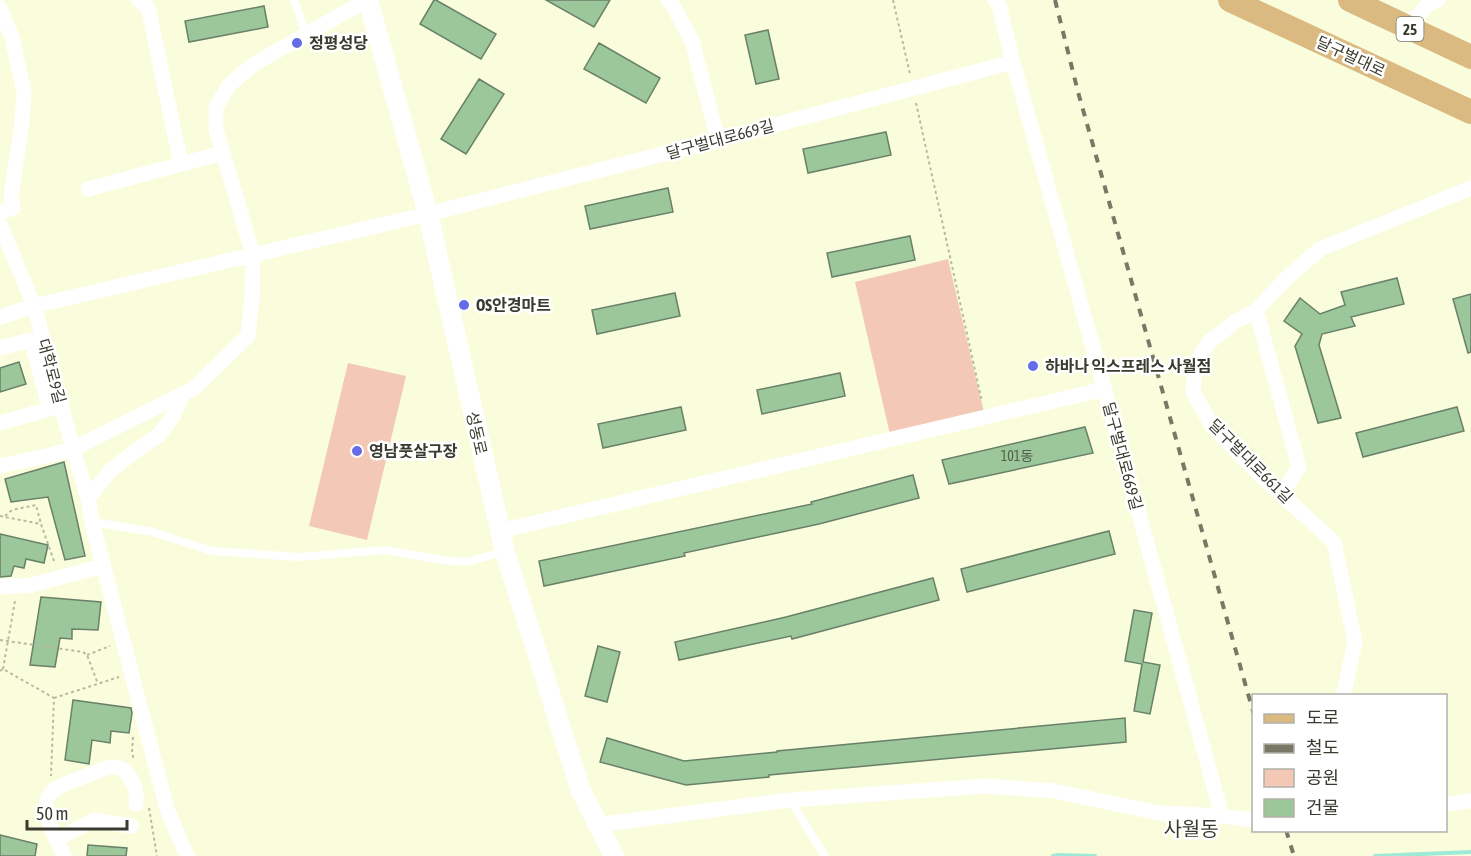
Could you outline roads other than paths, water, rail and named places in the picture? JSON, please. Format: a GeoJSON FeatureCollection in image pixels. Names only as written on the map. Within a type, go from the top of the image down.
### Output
{"type":"FeatureCollection","features":[{"type":"Feature","properties":{"kind":"main road","name":"달구벌대로"},"geometry":{"type":"LineString","coordinates":[[1230,0],[1471,112]]}},
{"type":"Feature","properties":{"kind":"main road","name":"25"},"geometry":{"type":"LineString","coordinates":[[1350,0],[1471,57]]}},
{"type":"Feature","properties":{"kind":"street"},"geometry":{"type":"LineString","coordinates":[[139,0],[148,7],[181,164]]}},
{"type":"Feature","properties":{"kind":"street"},"geometry":{"type":"LineString","coordinates":[[0,466],[73,449],[193,389],[248,336],[253,255],[216,129],[216,107],[229,84],[254,64],[368,0]]}},
{"type":"Feature","properties":{"kind":"street","name":"성동로"},"geometry":{"type":"LineString","coordinates":[[368,0],[428,214],[505,552],[581,791],[614,856]]}},
{"type":"Feature","properties":{"kind":"street"},"geometry":{"type":"LineString","coordinates":[[668,0],[692,41],[718,140]]}},
{"type":"Feature","properties":{"kind":"street","name":"달구벌대로669길"},"geometry":{"type":"LineString","coordinates":[[995,0],[999,5],[1222,816]]}},
{"type":"Feature","properties":{"kind":"street"},"geometry":{"type":"LineString","coordinates":[[1400,24],[1418,16],[1428,4],[1438,0]]}},
{"type":"Feature","properties":{"kind":"street"},"geometry":{"type":"LineString","coordinates":[[0,8],[12,38],[24,91],[22,123],[11,195],[13,208],[0,212]]}},
{"type":"Feature","properties":{"kind":"street","name":"달구벌대로669길"},"geometry":{"type":"LineString","coordinates":[[0,317],[34,306],[428,214],[1013,62]]}},
{"type":"Feature","properties":{"kind":"street"},"geometry":{"type":"LineString","coordinates":[[88,189],[223,153]]}},
{"type":"Feature","properties":{"kind":"street","name":"달구벌대로661길"},"geometry":{"type":"LineString","coordinates":[[1343,694],[1355,642],[1334,542],[1262,477],[1212,426],[1193,392],[1195,365],[1209,342],[1236,321],[1256,310],[1289,276],[1320,249],[1471,188]]}},
{"type":"Feature","properties":{"kind":"street","name":"대학로9길"},"geometry":{"type":"LineString","coordinates":[[0,224],[34,306],[88,498],[92,522],[167,809],[186,856]]}},
{"type":"Feature","properties":{"kind":"street"},"geometry":{"type":"LineString","coordinates":[[1256,310],[1299,467],[1281,494]]}},
{"type":"Feature","properties":{"kind":"street"},"geometry":{"type":"LineString","coordinates":[[0,348],[31,340],[50,408],[0,423]]}},
{"type":"Feature","properties":{"kind":"street"},"geometry":{"type":"LineString","coordinates":[[500,531],[1105,389]]}},
{"type":"Feature","properties":{"kind":"street"},"geometry":{"type":"LineString","coordinates":[[88,498],[111,471],[159,435],[173,416],[183,394]]}},
{"type":"Feature","properties":{"kind":"street"},"geometry":{"type":"LineString","coordinates":[[4,593],[104,566]]}},
{"type":"Feature","properties":{"kind":"street"},"geometry":{"type":"LineString","coordinates":[[63,856],[46,814],[47,798],[55,789],[111,767],[122,769],[129,776],[137,796],[136,804]]}},
{"type":"Feature","properties":{"kind":"street"},"geometry":{"type":"LineString","coordinates":[[597,825],[790,800],[986,786],[1054,791],[1159,813],[1252,820]]}},
{"type":"Feature","properties":{"kind":"street"},"geometry":{"type":"LineString","coordinates":[[1447,804],[1471,801]]}},
{"type":"Feature","properties":{"kind":"street"},"geometry":{"type":"LineString","coordinates":[[57,839],[94,820],[131,826]]}},
{"type":"Feature","properties":{"kind":"lane"},"geometry":{"type":"LineString","coordinates":[[294,0],[306,35]]}},
{"type":"Feature","properties":{"kind":"lane"},"geometry":{"type":"LineString","coordinates":[[92,522],[153,532],[212,551],[298,557],[384,550],[466,562],[505,552]]}},
{"type":"Feature","properties":{"kind":"lane"},"geometry":{"type":"LineString","coordinates":[[790,800],[825,856]]}},
{"type":"Feature","properties":{"kind":"waterway"},"geometry":{"type":"LineString","coordinates":[[1375,856],[1471,852]]}},
{"type":"Feature","properties":{"kind":"waterway"},"geometry":{"type":"LineString","coordinates":[[1053,856],[1095,856]]}},
{"type":"Feature","properties":{"kind":"railway"},"geometry":{"type":"LineString","coordinates":[[1055,0],[1078,92],[1252,708]]}},
{"type":"Feature","properties":{"kind":"railway"},"geometry":{"type":"LineString","coordinates":[[1287,832],[1294,856]]}},
{"type":"Feature","properties":{"kind":"place","name":"정평성당"},"geometry":{"type":"Point","coordinates":[297,43]}},
{"type":"Feature","properties":{"kind":"place","name":"OS안경마트"},"geometry":{"type":"Point","coordinates":[464,305]}},
{"type":"Feature","properties":{"kind":"place","name":"하바나 익스프레스 사월점"},"geometry":{"type":"Point","coordinates":[1033,366]}},
{"type":"Feature","properties":{"kind":"place","name":"영남풋살구장"},"geometry":{"type":"Point","coordinates":[357,451]}},
{"type":"Feature","properties":{"kind":"district","name":"사월동"},"geometry":{"type":"Point","coordinates":[1191,828]}}]}
